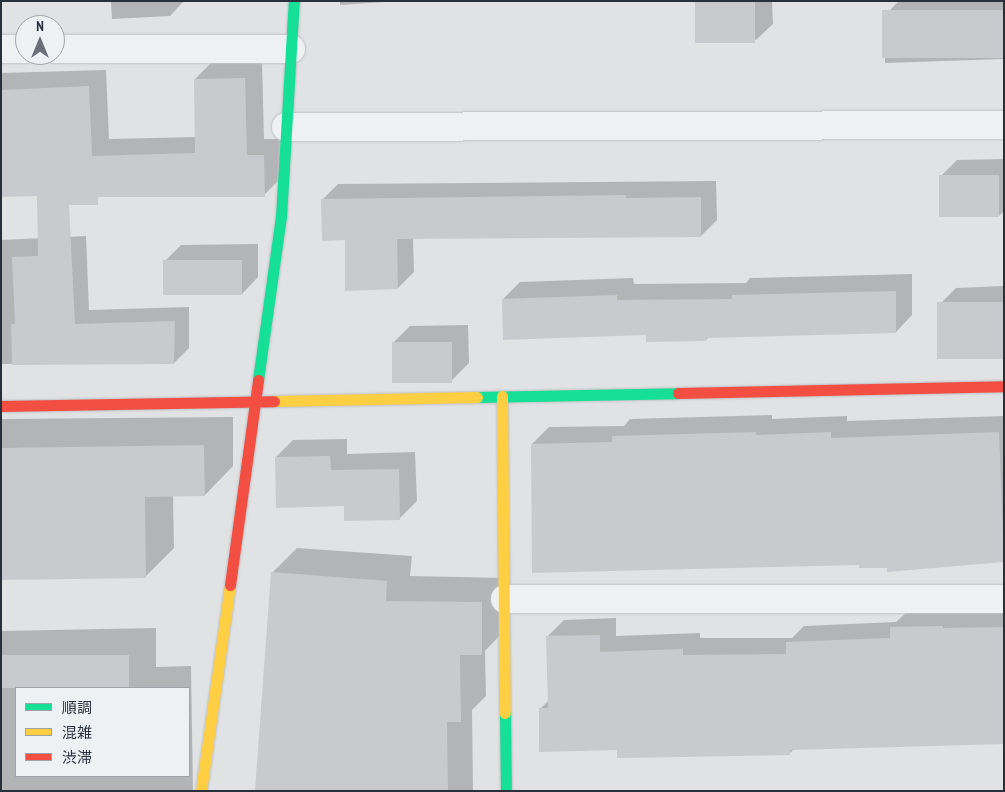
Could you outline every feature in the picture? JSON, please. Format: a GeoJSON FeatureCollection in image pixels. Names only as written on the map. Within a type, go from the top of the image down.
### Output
{"type":"FeatureCollection","features":[{"type":"Feature","properties":{"kind":"street"},"geometry":{"type":"LineString","coordinates":[[201,791],[258,399],[281,217],[294,1]]}},
{"type":"Feature","properties":{"kind":"street"},"geometry":{"type":"LineString","coordinates":[[1,49],[15,49]]}},
{"type":"Feature","properties":{"kind":"street"},"geometry":{"type":"LineString","coordinates":[[65,49],[291,49]]}},
{"type":"Feature","properties":{"kind":"street"},"geometry":{"type":"LineString","coordinates":[[286,127],[1004,125]]}},
{"type":"Feature","properties":{"kind":"street"},"geometry":{"type":"LineString","coordinates":[[1,406],[258,399],[1004,386]]}},
{"type":"Feature","properties":{"kind":"street"},"geometry":{"type":"LineString","coordinates":[[502,396],[506,791]]}},
{"type":"Feature","properties":{"kind":"street"},"geometry":{"type":"LineString","coordinates":[[505,599],[1004,599]]}},
{"type":"Feature","properties":{"kind":"building"},"geometry":{"type":"Polygon","coordinates":[[[695,1],[755,1],[755,43],[695,43],[695,1]]]}},
{"type":"Feature","properties":{"kind":"building"},"geometry":{"type":"Polygon","coordinates":[[[882,10],[1004,10],[1004,58],[882,58],[882,10]]]}},
{"type":"Feature","properties":{"kind":"building"},"geometry":{"type":"Polygon","coordinates":[[[245,78],[247,155],[264,155],[265,197],[98,197],[98,205],[69,205],[75,324],[175,321],[174,364],[12,365],[11,324],[15,324],[12,257],[38,256],[37,196],[1,197],[1,90],[89,86],[92,156],[195,153],[194,79],[245,78]]]}},
{"type":"Feature","properties":{"kind":"building"},"geometry":{"type":"Polygon","coordinates":[[[939,175],[999,175],[999,217],[939,217],[939,175]]]}},
{"type":"Feature","properties":{"kind":"building"},"geometry":{"type":"Polygon","coordinates":[[[626,195],[626,198],[701,197],[701,237],[397,239],[398,289],[345,291],[345,240],[322,241],[321,199],[626,195]]]}},
{"type":"Feature","properties":{"kind":"building"},"geometry":{"type":"Polygon","coordinates":[[[163,260],[242,260],[242,295],[163,295],[163,260]]]}},
{"type":"Feature","properties":{"kind":"building"},"geometry":{"type":"Polygon","coordinates":[[[896,291],[896,333],[706,338],[706,341],[646,342],[646,335],[503,340],[502,299],[617,295],[617,300],[732,299],[732,295],[896,291]]]}},
{"type":"Feature","properties":{"kind":"building"},"geometry":{"type":"Polygon","coordinates":[[[937,302],[1004,302],[1004,359],[937,359],[937,302]]]}},
{"type":"Feature","properties":{"kind":"building"},"geometry":{"type":"Polygon","coordinates":[[[392,342],[452,342],[452,383],[392,383],[392,342]]]}},
{"type":"Feature","properties":{"kind":"building"},"geometry":{"type":"Polygon","coordinates":[[[756,432],[756,435],[831,432],[831,438],[999,432],[1004,562],[887,572],[887,568],[859,568],[859,565],[532,573],[531,444],[612,442],[612,436],[756,432]]]}},
{"type":"Feature","properties":{"kind":"building"},"geometry":{"type":"Polygon","coordinates":[[[204,445],[205,496],[145,497],[146,578],[1,580],[1,448],[204,445]]]}},
{"type":"Feature","properties":{"kind":"building"},"geometry":{"type":"Polygon","coordinates":[[[330,456],[331,470],[399,469],[400,520],[344,521],[344,506],[276,508],[275,457],[330,456]]]}},
{"type":"Feature","properties":{"kind":"building"},"geometry":{"type":"Polygon","coordinates":[[[271,572],[387,581],[386,601],[482,602],[482,655],[460,655],[461,722],[447,722],[448,791],[255,791],[271,572]]]}},
{"type":"Feature","properties":{"kind":"building"},"geometry":{"type":"Polygon","coordinates":[[[943,626],[943,628],[1004,627],[1004,744],[790,750],[790,755],[682,757],[617,758],[617,750],[539,752],[539,708],[548,708],[546,636],[600,635],[600,652],[683,649],[683,655],[786,654],[786,642],[890,638],[890,627],[943,626]]]}},
{"type":"Feature","properties":{"kind":"building"},"geometry":{"type":"Polygon","coordinates":[[[1,655],[129,655],[129,687],[1,688],[1,655]]]}},
{"type":"Feature","properties":{"kind":"traffic: fast"},"geometry":{"type":"LineString","coordinates":[[258,380],[281,217],[294,1]]}},
{"type":"Feature","properties":{"kind":"traffic: fast"},"geometry":{"type":"LineString","coordinates":[[477,397],[678,393]]}},
{"type":"Feature","properties":{"kind":"traffic: fast"},"geometry":{"type":"LineString","coordinates":[[505,713],[506,791]]}},
{"type":"Feature","properties":{"kind":"traffic: slow"},"geometry":{"type":"LineString","coordinates":[[502,396],[505,713]]}},
{"type":"Feature","properties":{"kind":"traffic: slow"},"geometry":{"type":"LineString","coordinates":[[274,401],[477,397]]}},
{"type":"Feature","properties":{"kind":"traffic: slow"},"geometry":{"type":"LineString","coordinates":[[201,791],[230,585]]}},
{"type":"Feature","properties":{"kind":"traffic: jam"},"geometry":{"type":"LineString","coordinates":[[230,585],[258,380]]}},
{"type":"Feature","properties":{"kind":"traffic: jam"},"geometry":{"type":"LineString","coordinates":[[678,393],[1004,386]]}},
{"type":"Feature","properties":{"kind":"traffic: jam"},"geometry":{"type":"LineString","coordinates":[[1,406],[274,401]]}}]}
